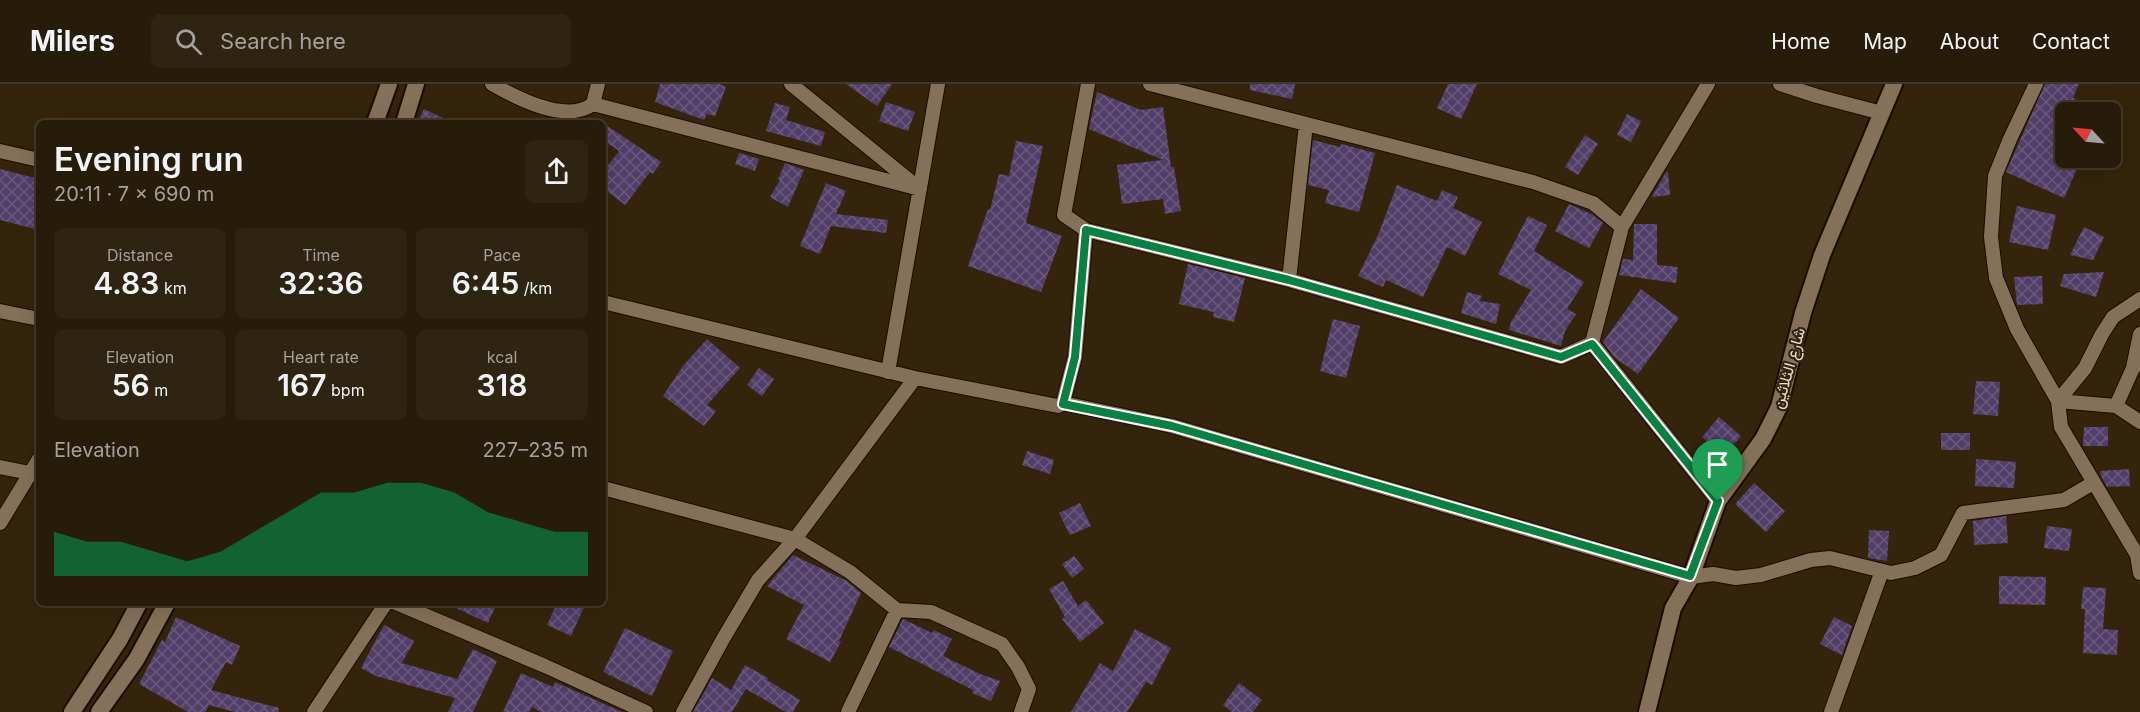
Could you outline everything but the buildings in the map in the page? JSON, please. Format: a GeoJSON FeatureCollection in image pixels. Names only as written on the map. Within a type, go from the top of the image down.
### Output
{"type":"FeatureCollection","features":[{"type":"Feature","properties":{"kind":"street"},"geometry":{"type":"LineString","coordinates":[[376,120],[389,84]]}},
{"type":"Feature","properties":{"kind":"street"},"geometry":{"type":"LineString","coordinates":[[405,120],[416,84]]}},
{"type":"Feature","properties":{"kind":"street"},"geometry":{"type":"LineString","coordinates":[[492,84],[526,103],[571,112],[584,111],[593,104],[598,84]]}},
{"type":"Feature","properties":{"kind":"street"},"geometry":{"type":"LineString","coordinates":[[791,84],[920,189]]}},
{"type":"Feature","properties":{"kind":"street"},"geometry":{"type":"LineString","coordinates":[[888,372],[939,84]]}},
{"type":"Feature","properties":{"kind":"street"},"geometry":{"type":"LineString","coordinates":[[1088,84],[1064,215],[1086,230],[1289,280],[1561,357],[1592,344]]}},
{"type":"Feature","properties":{"kind":"street"},"geometry":{"type":"LineString","coordinates":[[1150,84],[1533,182],[1593,203],[1622,227]]}},
{"type":"Feature","properties":{"kind":"street"},"geometry":{"type":"LineString","coordinates":[[1592,344],[1622,227],[1708,84]]}},
{"type":"Feature","properties":{"kind":"street"},"geometry":{"type":"LineString","coordinates":[[1780,84],[1882,113]]}},
{"type":"Feature","properties":{"kind":"street","name":"شارع الثلاثين"},"geometry":{"type":"LineString","coordinates":[[1647,712],[1672,608],[1690,576],[1718,501],[1763,439],[1779,407],[1815,274],[1894,84]]}},
{"type":"Feature","properties":{"kind":"street"},"geometry":{"type":"LineString","coordinates":[[2036,84],[1995,176],[1991,237],[1996,278],[2017,329],[2058,401],[2061,427],[2137,555],[2140,573]]}},
{"type":"Feature","properties":{"kind":"street"},"geometry":{"type":"LineString","coordinates":[[593,104],[920,189]]}},
{"type":"Feature","properties":{"kind":"street"},"geometry":{"type":"LineString","coordinates":[[1289,280],[1306,124]]}},
{"type":"Feature","properties":{"kind":"street"},"geometry":{"type":"LineString","coordinates":[[0,152],[36,159]]}},
{"type":"Feature","properties":{"kind":"street"},"geometry":{"type":"LineString","coordinates":[[1063,404],[1075,357],[1086,230]]}},
{"type":"Feature","properties":{"kind":"street"},"geometry":{"type":"LineString","coordinates":[[2058,401],[2085,368],[2102,334],[2114,317],[2140,299]]}},
{"type":"Feature","properties":{"kind":"street"},"geometry":{"type":"LineString","coordinates":[[606,303],[915,378],[1172,426],[1690,576],[1713,574],[1736,578],[1761,575],[1810,560],[1830,558],[1891,573],[1915,568],[1941,555],[1963,513],[2064,500],[2093,483]]}},
{"type":"Feature","properties":{"kind":"street"},"geometry":{"type":"LineString","coordinates":[[0,311],[36,319]]}},
{"type":"Feature","properties":{"kind":"street"},"geometry":{"type":"LineString","coordinates":[[2116,406],[2137,365],[2140,334]]}},
{"type":"Feature","properties":{"kind":"street"},"geometry":{"type":"LineString","coordinates":[[1592,344],[1718,501]]}},
{"type":"Feature","properties":{"kind":"street"},"geometry":{"type":"LineString","coordinates":[[683,712],[758,580],[795,539],[915,378]]}},
{"type":"Feature","properties":{"kind":"street"},"geometry":{"type":"LineString","coordinates":[[2058,401],[2116,406],[2140,422]]}},
{"type":"Feature","properties":{"kind":"street"},"geometry":{"type":"LineString","coordinates":[[0,523],[36,464]]}},
{"type":"Feature","properties":{"kind":"street"},"geometry":{"type":"LineString","coordinates":[[0,467],[30,473]]}},
{"type":"Feature","properties":{"kind":"street"},"geometry":{"type":"LineString","coordinates":[[606,489],[795,539],[850,572],[897,610],[931,612],[1002,645],[1018,667],[1029,689],[1022,712]]}},
{"type":"Feature","properties":{"kind":"street"},"geometry":{"type":"LineString","coordinates":[[1832,712],[1882,571]]}},
{"type":"Feature","properties":{"kind":"street"},"geometry":{"type":"LineString","coordinates":[[72,712],[120,639],[137,606]]}},
{"type":"Feature","properties":{"kind":"street"},"geometry":{"type":"LineString","coordinates":[[99,712],[136,660],[165,606]]}},
{"type":"Feature","properties":{"kind":"street"},"geometry":{"type":"LineString","coordinates":[[314,712],[384,606]]}},
{"type":"Feature","properties":{"kind":"street"},"geometry":{"type":"LineString","coordinates":[[403,606],[646,712]]}},
{"type":"Feature","properties":{"kind":"street"},"geometry":{"type":"LineString","coordinates":[[848,712],[897,610]]}},
{"type":"Feature","properties":{"kind":"route"},"geometry":{"type":"LineString","coordinates":[[1086,230],[1289,280],[1561,357],[1592,344],[1718,501],[1690,576],[1172,426],[1063,404],[1075,357],[1086,230]]}}]}
